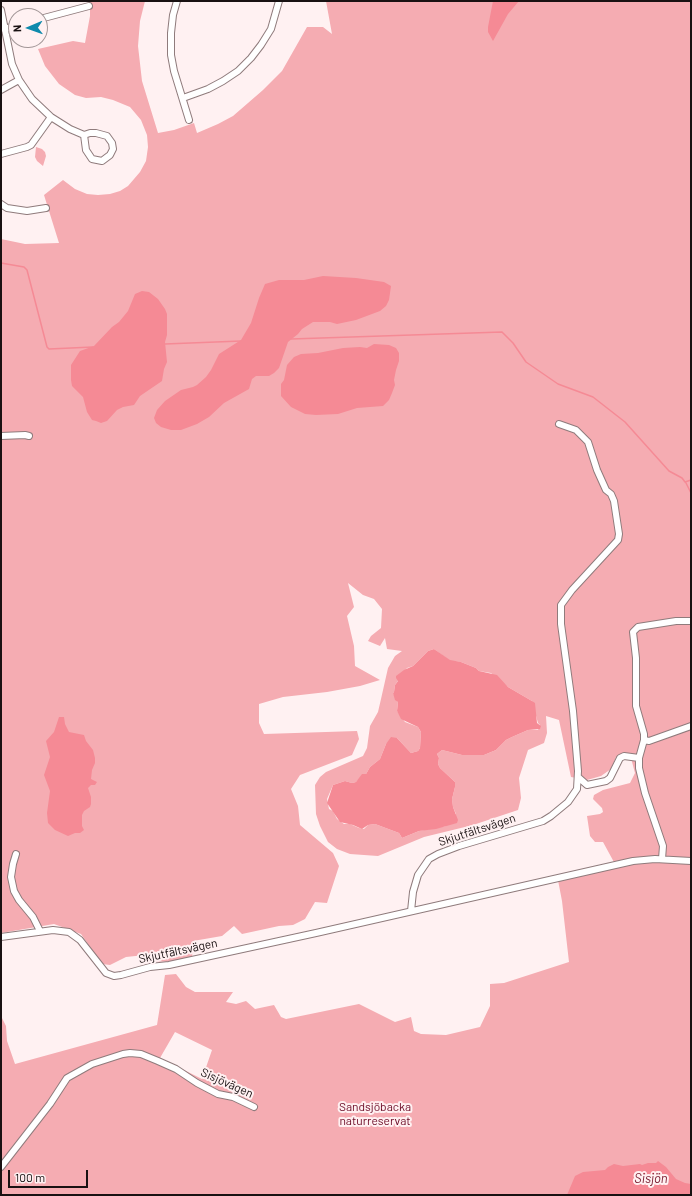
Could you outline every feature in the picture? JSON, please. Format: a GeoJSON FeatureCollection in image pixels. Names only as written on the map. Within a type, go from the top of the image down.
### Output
{"type":"FeatureCollection","features":[{"type":"Feature","properties":{"kind":"street"},"geometry":{"type":"LineString","coordinates":[[177,1],[173,15],[171,55],[174,71],[189,120]]}},
{"type":"Feature","properties":{"kind":"street"},"geometry":{"type":"LineString","coordinates":[[183,98],[208,89],[238,71],[251,58],[266,37],[276,15],[279,1]]}},
{"type":"Feature","properties":{"kind":"street"},"geometry":{"type":"LineString","coordinates":[[48,17],[89,6]]}},
{"type":"Feature","properties":{"kind":"street"},"geometry":{"type":"LineString","coordinates":[[1,10],[12,64],[19,80],[32,99],[51,117],[84,135],[96,133],[107,136],[112,143],[113,150],[110,155],[102,161],[92,159],[86,150],[84,135]]}},
{"type":"Feature","properties":{"kind":"street"},"geometry":{"type":"LineString","coordinates":[[4,29],[8,28]]}},
{"type":"Feature","properties":{"kind":"street"},"geometry":{"type":"LineString","coordinates":[[1,90],[19,80]]}},
{"type":"Feature","properties":{"kind":"street"},"geometry":{"type":"LineString","coordinates":[[1,154],[31,145],[51,117]]}},
{"type":"Feature","properties":{"kind":"street"},"geometry":{"type":"LineString","coordinates":[[1,204],[7,208],[28,212],[46,208]]}},
{"type":"Feature","properties":{"kind":"street","name":"Skjutfältsvägen"},"geometry":{"type":"LineString","coordinates":[[1,937],[53,930],[71,933],[84,944],[102,970],[114,976],[194,960],[411,911],[413,892],[418,875],[429,859],[459,846],[542,821],[551,816],[572,798],[577,789],[578,777],[573,711],[560,617],[562,605],[572,590],[618,540],[619,534],[614,502],[597,470],[588,442],[576,430],[559,424]]}},
{"type":"Feature","properties":{"kind":"street"},"geometry":{"type":"LineString","coordinates":[[1,436],[29,436]]}},
{"type":"Feature","properties":{"kind":"street"},"geometry":{"type":"LineString","coordinates":[[662,859],[663,846],[645,793],[639,768],[639,758],[644,740],[644,734],[636,706],[636,658],[633,632],[638,626],[676,621],[691,621]]}},
{"type":"Feature","properties":{"kind":"street"},"geometry":{"type":"LineString","coordinates":[[644,740],[649,741],[691,726]]}},
{"type":"Feature","properties":{"kind":"street"},"geometry":{"type":"LineString","coordinates":[[578,777],[587,785],[606,781],[610,778],[620,758],[624,756],[639,758]]}},
{"type":"Feature","properties":{"kind":"street"},"geometry":{"type":"LineString","coordinates":[[16,854],[13,864],[12,877],[14,891],[19,900],[33,917],[40,931]]}},
{"type":"Feature","properties":{"kind":"street"},"geometry":{"type":"LineString","coordinates":[[411,911],[633,861],[662,859],[691,861]]}},
{"type":"Feature","properties":{"kind":"street","name":"Sisjövägen"},"geometry":{"type":"LineString","coordinates":[[1,1168],[50,1104],[67,1078],[92,1064],[123,1054],[141,1054],[176,1069],[218,1094],[233,1097],[254,1107]]}},
{"type":"Feature","properties":{"kind":"green space","name":"Sandsjöbacka naturreservat"},"geometry":{"type":"Polygon","coordinates":[[[90,1],[145,1],[140,21],[138,46],[142,81],[158,133],[174,130],[194,123],[197,133],[233,116],[263,90],[282,71],[307,27],[323,27],[332,34],[326,1],[691,1],[691,1195],[1,1195],[1,1016],[6,1026],[7,1041],[15,1064],[157,1025],[165,975],[176,974],[186,987],[195,992],[233,992],[226,1002],[236,1004],[246,1001],[255,1009],[274,1005],[281,1017],[286,1019],[359,1004],[395,1022],[411,1017],[414,1031],[421,1034],[446,1035],[480,1027],[490,1006],[490,984],[504,983],[569,962],[562,901],[557,875],[615,864],[603,842],[595,842],[590,836],[587,816],[600,814],[603,812],[602,808],[593,799],[594,795],[603,790],[630,783],[635,773],[631,758],[616,757],[611,769],[601,776],[587,780],[571,777],[559,720],[546,716],[547,733],[544,743],[528,750],[519,778],[521,798],[518,810],[473,825],[424,837],[378,856],[350,854],[337,849],[328,842],[320,826],[316,814],[315,785],[320,777],[326,772],[363,756],[367,748],[370,726],[378,712],[388,668],[395,656],[402,651],[387,649],[385,638],[380,646],[368,641],[371,636],[381,628],[382,609],[374,599],[363,595],[348,583],[354,607],[347,616],[354,646],[355,666],[380,680],[360,686],[327,692],[283,697],[259,704],[259,723],[264,734],[357,731],[359,739],[352,755],[300,775],[291,789],[298,806],[300,825],[333,853],[339,866],[327,903],[315,902],[305,919],[293,925],[279,926],[242,934],[234,926],[222,936],[193,941],[192,959],[171,962],[150,961],[145,955],[126,957],[110,965],[102,964],[81,934],[54,924],[1,933],[1,239],[25,244],[59,243],[44,195],[63,180],[75,189],[87,194],[110,194],[120,191],[128,186],[140,172],[146,161],[148,147],[147,135],[141,120],[130,107],[101,97],[86,98],[75,95],[59,84],[45,66],[38,49],[48,48],[48,47],[73,41],[85,43],[90,16],[90,1]],[[434,649],[428,651],[413,666],[407,668],[395,685],[393,693],[398,702],[397,711],[405,722],[418,727],[421,732],[420,748],[418,751],[411,753],[397,738],[386,744],[380,759],[356,782],[352,783],[345,781],[333,785],[327,799],[329,809],[333,811],[337,819],[344,824],[350,824],[364,829],[368,825],[375,824],[399,833],[402,838],[419,831],[446,826],[456,814],[452,799],[455,782],[440,768],[437,754],[442,750],[462,755],[484,755],[496,750],[506,740],[512,737],[528,730],[538,730],[540,725],[538,723],[532,701],[508,687],[491,673],[479,671],[476,668],[461,662],[450,661],[434,649]],[[175,1032],[160,1058],[202,1079],[212,1050],[175,1032]]]}},
{"type":"Feature","properties":{"kind":"green space"},"geometry":{"type":"Polygon","coordinates":[[[36,147],[45,152],[46,156],[43,166],[35,157],[36,147]]]}},
{"type":"Feature","properties":{"kind":"water"},"geometry":{"type":"Polygon","coordinates":[[[493,1],[519,1],[508,14],[493,41],[488,32],[488,27],[493,1]]]}},
{"type":"Feature","properties":{"kind":"water"},"geometry":{"type":"Polygon","coordinates":[[[323,276],[356,278],[384,282],[391,286],[389,300],[386,306],[380,311],[356,320],[337,324],[330,322],[313,322],[302,329],[288,342],[279,368],[274,373],[269,376],[256,376],[252,379],[249,389],[224,403],[209,417],[197,424],[181,430],[171,430],[161,427],[156,423],[154,418],[157,410],[165,401],[181,390],[197,385],[211,370],[219,354],[241,340],[251,323],[265,284],[279,280],[304,280],[323,276]]]}},
{"type":"Feature","properties":{"kind":"water"},"geometry":{"type":"Polygon","coordinates":[[[142,291],[149,292],[158,299],[167,314],[167,335],[165,342],[167,362],[162,381],[140,396],[134,405],[117,410],[107,421],[101,423],[92,420],[87,412],[83,397],[72,386],[71,365],[80,351],[94,346],[112,327],[119,322],[128,311],[135,294],[142,291]]]}},
{"type":"Feature","properties":{"kind":"water"},"geometry":{"type":"Polygon","coordinates":[[[374,344],[389,345],[396,348],[399,353],[399,361],[394,380],[395,385],[389,400],[383,406],[357,408],[338,414],[305,414],[291,407],[281,396],[281,384],[284,380],[287,365],[294,357],[301,354],[318,353],[343,348],[367,348],[374,344]]]}},
{"type":"Feature","properties":{"kind":"water"},"geometry":{"type":"Polygon","coordinates":[[[434,649],[450,660],[461,662],[476,668],[479,671],[497,675],[508,687],[535,703],[537,723],[541,726],[540,729],[528,730],[512,737],[506,740],[496,750],[484,755],[462,755],[442,750],[437,754],[440,768],[455,782],[452,799],[453,807],[458,820],[457,823],[436,829],[419,831],[402,838],[399,833],[375,824],[368,825],[362,829],[340,822],[327,803],[333,785],[345,781],[352,783],[356,782],[362,774],[366,774],[370,767],[380,759],[386,744],[391,737],[397,738],[411,753],[418,751],[420,748],[421,732],[418,727],[401,719],[397,711],[398,702],[395,700],[393,693],[395,685],[398,681],[396,676],[413,666],[428,651],[434,649]]]}},
{"type":"Feature","properties":{"kind":"water"},"geometry":{"type":"Polygon","coordinates":[[[59,717],[64,717],[65,724],[69,732],[84,735],[86,741],[93,750],[95,763],[92,770],[91,779],[97,782],[95,785],[91,785],[88,788],[91,797],[91,804],[82,815],[82,826],[84,830],[80,833],[75,833],[68,836],[55,830],[48,823],[47,813],[50,791],[44,775],[50,757],[46,741],[54,732],[59,717]]]}},
{"type":"Feature","properties":{"kind":"water","name":"Sisjön"},"geometry":{"type":"Polygon","coordinates":[[[658,1161],[666,1167],[676,1179],[691,1184],[691,1195],[567,1195],[575,1176],[583,1172],[605,1170],[614,1164],[623,1166],[642,1165],[656,1163],[658,1161]]]}},
{"type":"Feature","properties":{"kind":"waterway"},"geometry":{"type":"LineString","coordinates":[[1,263],[24,267],[27,270],[47,347],[49,349],[93,347]]}},
{"type":"Feature","properties":{"kind":"waterway"},"geometry":{"type":"LineString","coordinates":[[291,339],[502,332],[513,343],[526,362],[558,384],[593,397],[625,422],[669,471],[682,478],[685,482],[691,480]]}},
{"type":"Feature","properties":{"kind":"waterway"},"geometry":{"type":"LineString","coordinates":[[165,344],[241,341]]}},
{"type":"Feature","properties":{"kind":"waterway"},"geometry":{"type":"LineString","coordinates":[[686,483],[691,493]]}}]}
